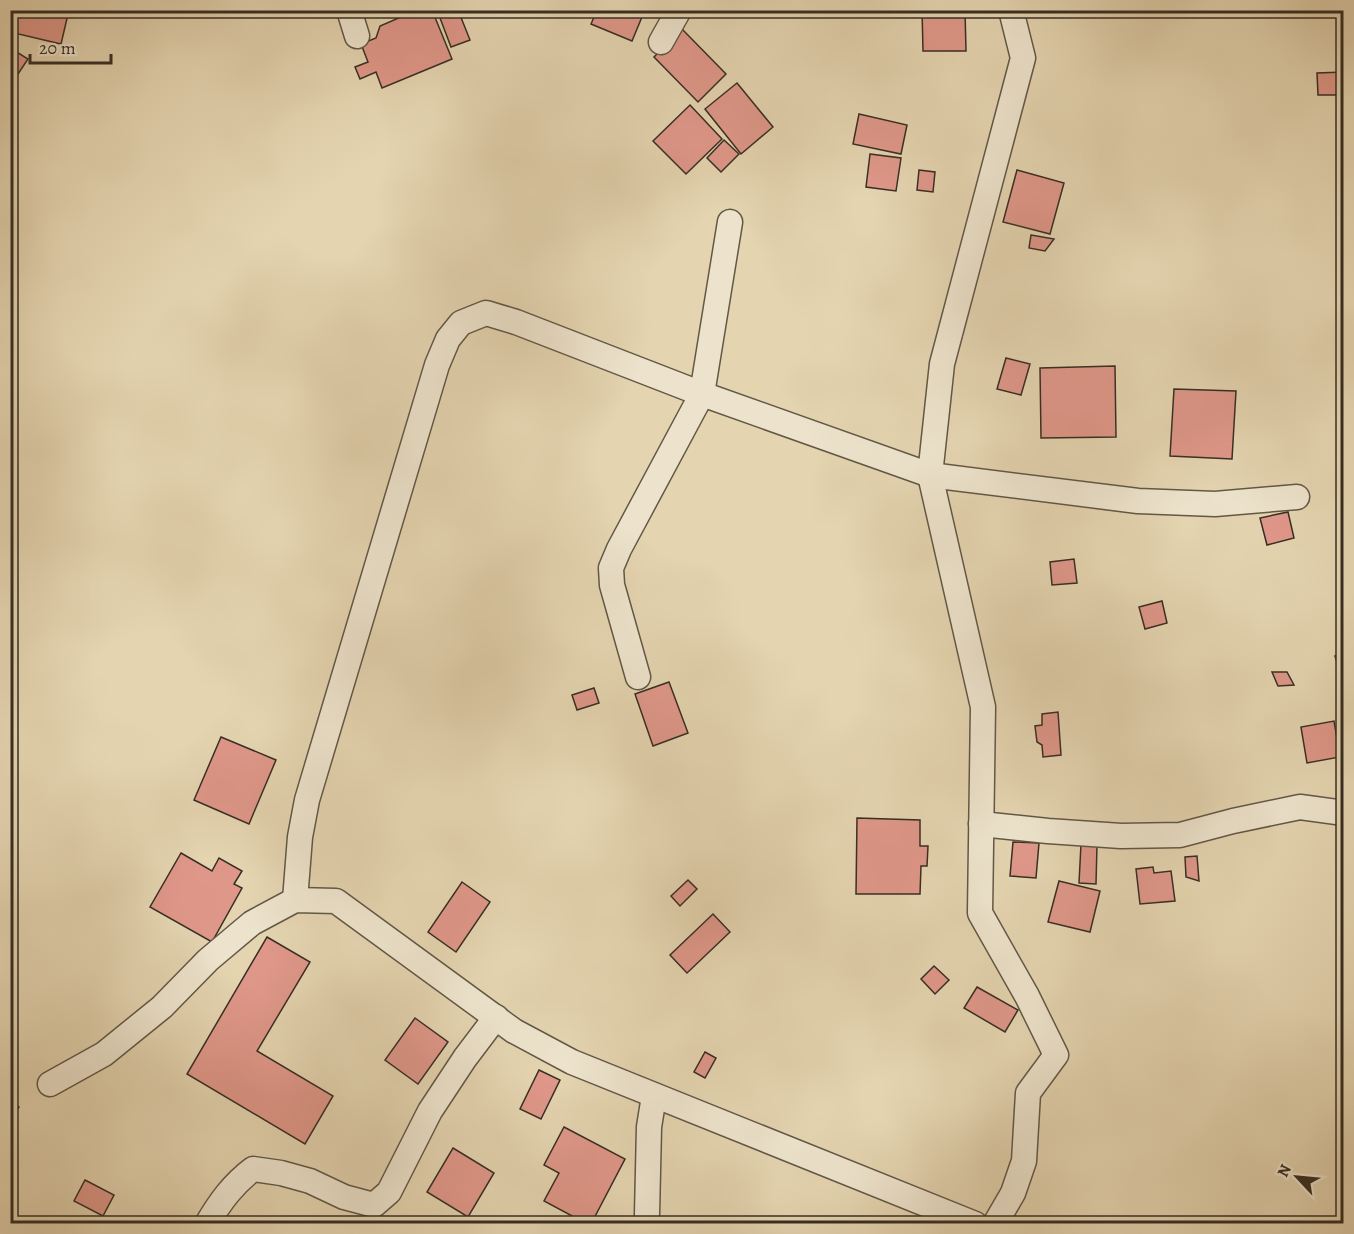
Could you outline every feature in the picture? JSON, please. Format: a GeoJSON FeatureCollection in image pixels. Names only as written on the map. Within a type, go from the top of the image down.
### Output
{"type":"FeatureCollection","features":[{"type":"Feature","properties":{"kind":"street"},"geometry":{"type":"LineString","coordinates":[[349,10],[357,36]]}},
{"type":"Feature","properties":{"kind":"street"},"geometry":{"type":"LineString","coordinates":[[661,42],[679,10]]}},
{"type":"Feature","properties":{"kind":"street"},"geometry":{"type":"LineString","coordinates":[[995,1224],[1013,1193],[1024,1161],[1028,1093],[1056,1055],[1028,996],[980,913],[983,707],[930,475],[942,364],[1023,58],[1011,10]]}},
{"type":"Feature","properties":{"kind":"street"},"geometry":{"type":"LineString","coordinates":[[638,677],[612,585],[611,568],[702,394],[730,222]]}},
{"type":"Feature","properties":{"kind":"street"},"geometry":{"type":"LineString","coordinates":[[295,900],[300,837],[307,800],[437,364],[448,339],[461,323],[486,313],[516,322],[702,394],[930,475],[1138,501],[1215,504],[1297,497]]}},
{"type":"Feature","properties":{"kind":"street"},"geometry":{"type":"LineString","coordinates":[[981,824],[1121,836],[1180,835],[1300,807],[1344,813]]}},
{"type":"Feature","properties":{"kind":"street"},"geometry":{"type":"LineString","coordinates":[[50,1084],[104,1054],[162,1007],[208,960],[252,923],[295,900],[336,902],[514,1031],[572,1062],[975,1224]]}},
{"type":"Feature","properties":{"kind":"street"},"geometry":{"type":"LineString","coordinates":[[207,1224],[223,1198],[253,1169],[281,1173],[310,1181],[344,1197],[374,1204],[389,1192],[430,1111],[496,1017]]}},
{"type":"Feature","properties":{"kind":"street"},"geometry":{"type":"LineString","coordinates":[[647,1214],[649,1127],[654,1096]]}},
{"type":"Feature","properties":{"kind":"building"},"geometry":{"type":"Polygon","coordinates":[[[10,10],[69,10],[61,44],[10,32],[10,10]]]}},
{"type":"Feature","properties":{"kind":"building"},"geometry":{"type":"Polygon","coordinates":[[[417,10],[432,10],[452,59],[382,88],[376,72],[360,79],[355,67],[368,62],[361,44],[376,38],[380,26],[417,10]]]}},
{"type":"Feature","properties":{"kind":"building"},"geometry":{"type":"Polygon","coordinates":[[[437,10],[458,10],[470,40],[451,47],[437,10]]]}},
{"type":"Feature","properties":{"kind":"building"},"geometry":{"type":"Polygon","coordinates":[[[597,10],[640,10],[644,12],[632,41],[591,24],[597,10]]]}},
{"type":"Feature","properties":{"kind":"building"},"geometry":{"type":"Polygon","coordinates":[[[922,10],[965,10],[966,51],[923,51],[922,10]]]}},
{"type":"Feature","properties":{"kind":"building"},"geometry":{"type":"Polygon","coordinates":[[[682,29],[726,74],[698,102],[654,57],[682,29]]]}},
{"type":"Feature","properties":{"kind":"building"},"geometry":{"type":"Polygon","coordinates":[[[10,48],[28,59],[10,86],[10,48]]]}},
{"type":"Feature","properties":{"kind":"building"},"geometry":{"type":"Polygon","coordinates":[[[1344,72],[1344,95],[1318,95],[1317,73],[1344,72]]]}},
{"type":"Feature","properties":{"kind":"building"},"geometry":{"type":"Polygon","coordinates":[[[737,83],[773,127],[741,154],[705,109],[737,83]]]}},
{"type":"Feature","properties":{"kind":"building"},"geometry":{"type":"Polygon","coordinates":[[[690,105],[722,139],[686,174],[653,141],[690,105]]]}},
{"type":"Feature","properties":{"kind":"building"},"geometry":{"type":"Polygon","coordinates":[[[859,114],[907,125],[901,154],[853,144],[859,114]]]}},
{"type":"Feature","properties":{"kind":"building"},"geometry":{"type":"Polygon","coordinates":[[[724,140],[739,154],[721,172],[707,158],[724,140]]]}},
{"type":"Feature","properties":{"kind":"building"},"geometry":{"type":"Polygon","coordinates":[[[870,154],[901,158],[896,191],[866,187],[870,154]]]}},
{"type":"Feature","properties":{"kind":"building"},"geometry":{"type":"Polygon","coordinates":[[[919,170],[935,172],[933,192],[917,190],[919,170]]]}},
{"type":"Feature","properties":{"kind":"building"},"geometry":{"type":"Polygon","coordinates":[[[1017,170],[1064,183],[1050,234],[1003,222],[1017,170]]]}},
{"type":"Feature","properties":{"kind":"building"},"geometry":{"type":"Polygon","coordinates":[[[1031,235],[1054,239],[1045,251],[1029,248],[1031,235]]]}},
{"type":"Feature","properties":{"kind":"building"},"geometry":{"type":"Polygon","coordinates":[[[1006,358],[1030,364],[1021,395],[997,389],[1006,358]]]}},
{"type":"Feature","properties":{"kind":"building"},"geometry":{"type":"Polygon","coordinates":[[[1115,366],[1116,437],[1041,438],[1040,368],[1115,366]]]}},
{"type":"Feature","properties":{"kind":"building"},"geometry":{"type":"Polygon","coordinates":[[[1174,389],[1236,391],[1232,459],[1170,456],[1174,389]]]}},
{"type":"Feature","properties":{"kind":"building"},"geometry":{"type":"Polygon","coordinates":[[[1288,512],[1294,538],[1267,545],[1260,518],[1288,512]]]}},
{"type":"Feature","properties":{"kind":"building"},"geometry":{"type":"Polygon","coordinates":[[[1074,559],[1077,583],[1052,585],[1050,562],[1074,559]]]}},
{"type":"Feature","properties":{"kind":"building"},"geometry":{"type":"Polygon","coordinates":[[[1162,601],[1167,623],[1145,629],[1139,607],[1162,601]]]}},
{"type":"Feature","properties":{"kind":"building"},"geometry":{"type":"Polygon","coordinates":[[[1344,653],[1344,686],[1335,656],[1344,653]]]}},
{"type":"Feature","properties":{"kind":"building"},"geometry":{"type":"Polygon","coordinates":[[[1272,672],[1287,672],[1294,685],[1278,686],[1272,672]]]}},
{"type":"Feature","properties":{"kind":"building"},"geometry":{"type":"Polygon","coordinates":[[[669,682],[688,733],[653,746],[635,694],[669,682]]]}},
{"type":"Feature","properties":{"kind":"building"},"geometry":{"type":"Polygon","coordinates":[[[594,688],[599,703],[577,710],[572,695],[594,688]]]}},
{"type":"Feature","properties":{"kind":"building"},"geometry":{"type":"Polygon","coordinates":[[[1058,712],[1061,755],[1043,757],[1042,745],[1037,742],[1035,726],[1042,725],[1042,714],[1058,712]]]}},
{"type":"Feature","properties":{"kind":"building"},"geometry":{"type":"Polygon","coordinates":[[[1334,721],[1340,757],[1307,763],[1301,727],[1334,721]]]}},
{"type":"Feature","properties":{"kind":"building"},"geometry":{"type":"Polygon","coordinates":[[[221,737],[276,760],[249,824],[194,800],[221,737]]]}},
{"type":"Feature","properties":{"kind":"building"},"geometry":{"type":"Polygon","coordinates":[[[857,818],[920,820],[920,846],[928,846],[927,866],[921,866],[920,894],[856,894],[857,818]]]}},
{"type":"Feature","properties":{"kind":"building"},"geometry":{"type":"Polygon","coordinates":[[[1013,842],[1039,843],[1036,878],[1010,876],[1013,842]]]}},
{"type":"Feature","properties":{"kind":"building"},"geometry":{"type":"Polygon","coordinates":[[[1081,844],[1097,845],[1096,884],[1079,883],[1081,844]]]}},
{"type":"Feature","properties":{"kind":"building"},"geometry":{"type":"Polygon","coordinates":[[[181,853],[212,871],[219,858],[242,871],[234,884],[242,888],[212,942],[150,907],[181,853]]]}},
{"type":"Feature","properties":{"kind":"building"},"geometry":{"type":"Polygon","coordinates":[[[1197,856],[1199,881],[1186,877],[1185,857],[1197,856]]]}},
{"type":"Feature","properties":{"kind":"building"},"geometry":{"type":"Polygon","coordinates":[[[1153,867],[1154,873],[1171,871],[1175,901],[1140,904],[1136,869],[1153,867]]]}},
{"type":"Feature","properties":{"kind":"building"},"geometry":{"type":"Polygon","coordinates":[[[688,880],[697,889],[680,906],[671,896],[688,880]]]}},
{"type":"Feature","properties":{"kind":"building"},"geometry":{"type":"Polygon","coordinates":[[[1059,881],[1100,891],[1090,932],[1048,922],[1059,881]]]}},
{"type":"Feature","properties":{"kind":"building"},"geometry":{"type":"Polygon","coordinates":[[[462,882],[490,902],[456,952],[428,932],[462,882]]]}},
{"type":"Feature","properties":{"kind":"building"},"geometry":{"type":"Polygon","coordinates":[[[713,914],[730,932],[687,973],[670,955],[713,914]]]}},
{"type":"Feature","properties":{"kind":"building"},"geometry":{"type":"Polygon","coordinates":[[[267,937],[310,962],[257,1051],[333,1096],[305,1144],[187,1074],[267,937]]]}},
{"type":"Feature","properties":{"kind":"building"},"geometry":{"type":"Polygon","coordinates":[[[934,966],[949,980],[935,994],[921,979],[934,966]]]}},
{"type":"Feature","properties":{"kind":"building"},"geometry":{"type":"Polygon","coordinates":[[[977,987],[1018,1010],[1005,1032],[964,1008],[977,987]]]}},
{"type":"Feature","properties":{"kind":"building"},"geometry":{"type":"Polygon","coordinates":[[[415,1018],[448,1042],[418,1084],[385,1060],[415,1018]]]}},
{"type":"Feature","properties":{"kind":"building"},"geometry":{"type":"Polygon","coordinates":[[[705,1052],[716,1058],[705,1078],[694,1072],[705,1052]]]}},
{"type":"Feature","properties":{"kind":"building"},"geometry":{"type":"Polygon","coordinates":[[[539,1070],[560,1080],[541,1119],[520,1109],[539,1070]]]}},
{"type":"Feature","properties":{"kind":"building"},"geometry":{"type":"Polygon","coordinates":[[[10,1100],[19,1107],[10,1118],[10,1100]]]}},
{"type":"Feature","properties":{"kind":"building"},"geometry":{"type":"Polygon","coordinates":[[[564,1127],[625,1159],[591,1224],[544,1201],[559,1173],[544,1165],[564,1127]]]}},
{"type":"Feature","properties":{"kind":"building"},"geometry":{"type":"Polygon","coordinates":[[[453,1148],[494,1173],[468,1217],[427,1192],[453,1148]]]}},
{"type":"Feature","properties":{"kind":"building"},"geometry":{"type":"Polygon","coordinates":[[[85,1180],[114,1195],[103,1216],[74,1201],[85,1180]]]}}]}
